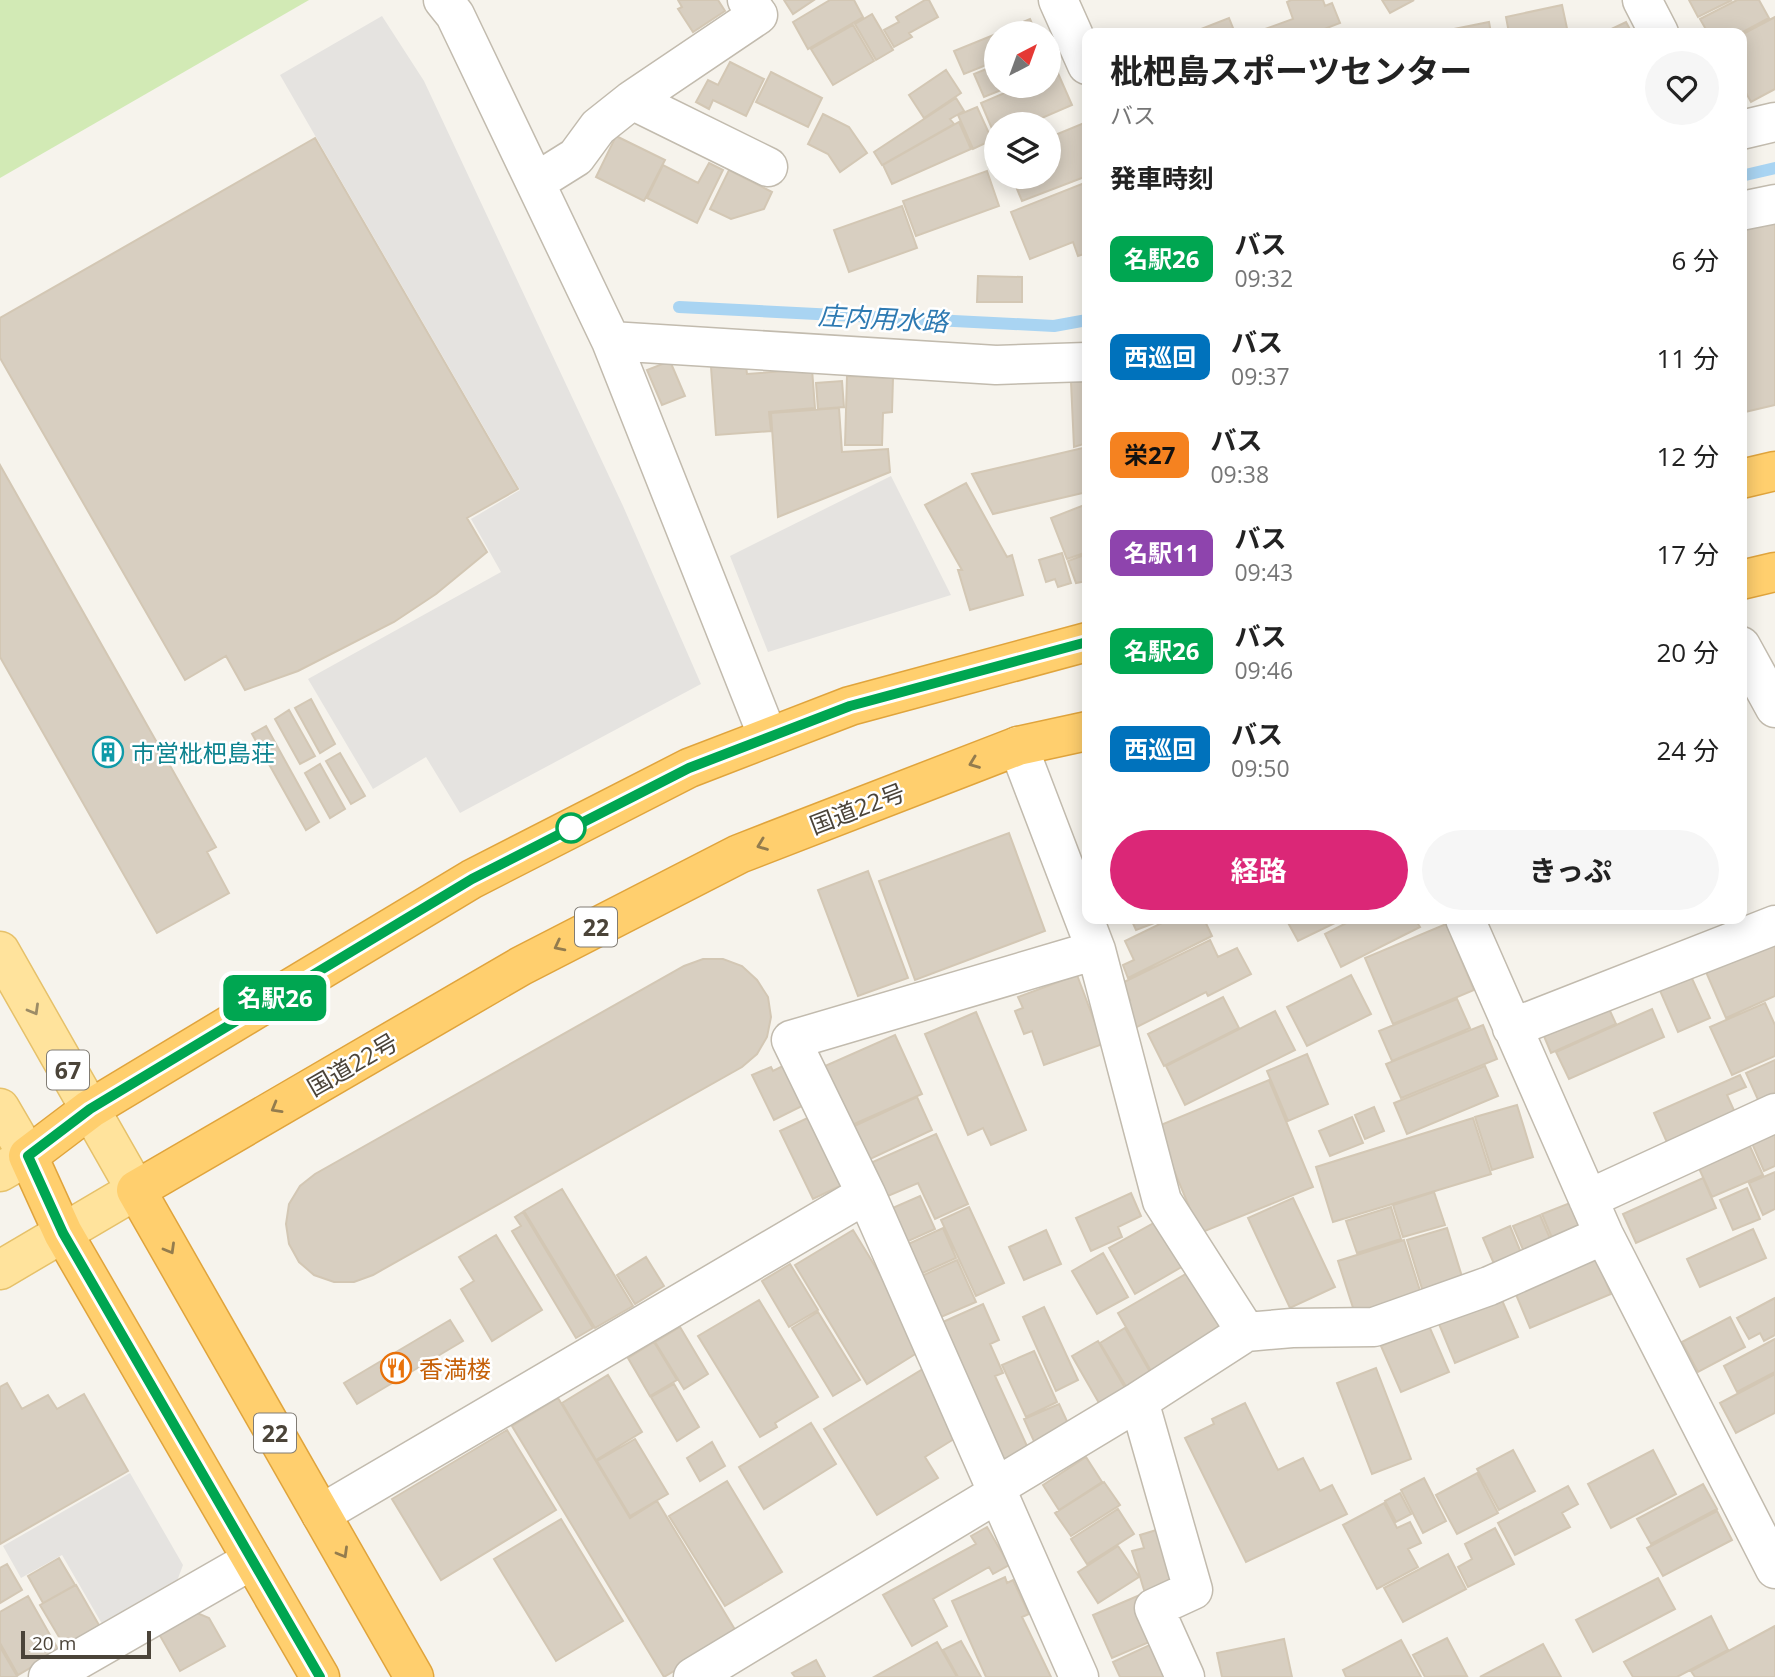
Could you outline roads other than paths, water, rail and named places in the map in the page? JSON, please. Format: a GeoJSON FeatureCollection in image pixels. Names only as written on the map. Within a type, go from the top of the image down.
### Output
{"type":"FeatureCollection","features":[{"type":"Feature","properties":{"kind":"highway"},"geometry":{"type":"LineString","coordinates":[[1747,478],[1775,471]]}},
{"type":"Feature","properties":{"kind":"highway"},"geometry":{"type":"LineString","coordinates":[[1747,579],[1775,572]]}},
{"type":"Feature","properties":{"kind":"highway"},"geometry":{"type":"LineString","coordinates":[[320,1677],[63,1233],[14,1164],[90,1109],[472,879],[689,768],[850,706],[1082,643]]}},
{"type":"Feature","properties":{"kind":"highway","name":"国道22号"},"geometry":{"type":"LineString","coordinates":[[136,1190],[521,966],[739,853],[1018,746],[1082,732]]}},
{"type":"Feature","properties":{"kind":"highway","name":"22"},"geometry":{"type":"LineString","coordinates":[[136,1190],[414,1677]]}},
{"type":"Feature","properties":{"kind":"main road","name":"67"},"geometry":{"type":"LineString","coordinates":[[0,951],[136,1190]]}},
{"type":"Feature","properties":{"kind":"main road"},"geometry":{"type":"LineString","coordinates":[[0,1108],[14,1164]]}},
{"type":"Feature","properties":{"kind":"main road"},"geometry":{"type":"LineString","coordinates":[[0,1270],[136,1190]]}},
{"type":"Feature","properties":{"kind":"street"},"geometry":{"type":"LineString","coordinates":[[536,182],[576,156],[598,127],[632,100],[758,15],[747,0]]}},
{"type":"Feature","properties":{"kind":"street"},"geometry":{"type":"LineString","coordinates":[[1058,0],[1082,54]]}},
{"type":"Feature","properties":{"kind":"street"},"geometry":{"type":"LineString","coordinates":[[1642,0],[1656,28]]}},
{"type":"Feature","properties":{"kind":"street"},"geometry":{"type":"LineString","coordinates":[[459,5],[536,182],[611,341],[768,737]]}},
{"type":"Feature","properties":{"kind":"street"},"geometry":{"type":"LineString","coordinates":[[632,100],[768,167]]}},
{"type":"Feature","properties":{"kind":"street"},"geometry":{"type":"LineString","coordinates":[[1747,129],[1775,122]]}},
{"type":"Feature","properties":{"kind":"street"},"geometry":{"type":"LineString","coordinates":[[1747,210],[1775,204]]}},
{"type":"Feature","properties":{"kind":"street"},"geometry":{"type":"LineString","coordinates":[[611,341],[996,365],[1082,362]]}},
{"type":"Feature","properties":{"kind":"street"},"geometry":{"type":"LineString","coordinates":[[1747,657],[1775,708]]}},
{"type":"Feature","properties":{"kind":"street"},"geometry":{"type":"LineString","coordinates":[[1018,746],[1082,913]]}},
{"type":"Feature","properties":{"kind":"street"},"geometry":{"type":"LineString","coordinates":[[1086,924],[1096,950],[1162,1201],[1246,1332]]}},
{"type":"Feature","properties":{"kind":"street"},"geometry":{"type":"LineString","coordinates":[[1467,924],[1604,1234],[1775,1569]]}},
{"type":"Feature","properties":{"kind":"street"},"geometry":{"type":"LineString","coordinates":[[1512,1028],[1775,925]]}},
{"type":"Feature","properties":{"kind":"street"},"geometry":{"type":"LineString","coordinates":[[1079,1677],[866,1194],[791,1040],[1096,950]]}},
{"type":"Feature","properties":{"kind":"street"},"geometry":{"type":"LineString","coordinates":[[1588,1199],[1775,1113]]}},
{"type":"Feature","properties":{"kind":"street"},"geometry":{"type":"LineString","coordinates":[[321,1514],[866,1194]]}},
{"type":"Feature","properties":{"kind":"street"},"geometry":{"type":"LineString","coordinates":[[693,1677],[997,1490],[1246,1332],[1292,1328],[1374,1327],[1489,1286],[1604,1234]]}},
{"type":"Feature","properties":{"kind":"street"},"geometry":{"type":"LineString","coordinates":[[1139,1401],[1193,1590],[1154,1608],[1185,1677]]}},
{"type":"Feature","properties":{"kind":"street"},"geometry":{"type":"LineString","coordinates":[[48,1677],[252,1560]]}},
{"type":"Feature","properties":{"kind":"waterway","name":"庄内用水路"},"geometry":{"type":"LineString","coordinates":[[1747,175],[1775,168]]}},
{"type":"Feature","properties":{"kind":"waterway","name":"庄内用水路"},"geometry":{"type":"LineString","coordinates":[[679,307],[1054,326],[1082,321]]}},
{"type":"Feature","properties":{"kind":"place","name":"市営枇杷島荘"},"geometry":{"type":"Point","coordinates":[108,752]}},
{"type":"Feature","properties":{"kind":"place","name":"香満楼"},"geometry":{"type":"Point","coordinates":[396,1368]}}]}
